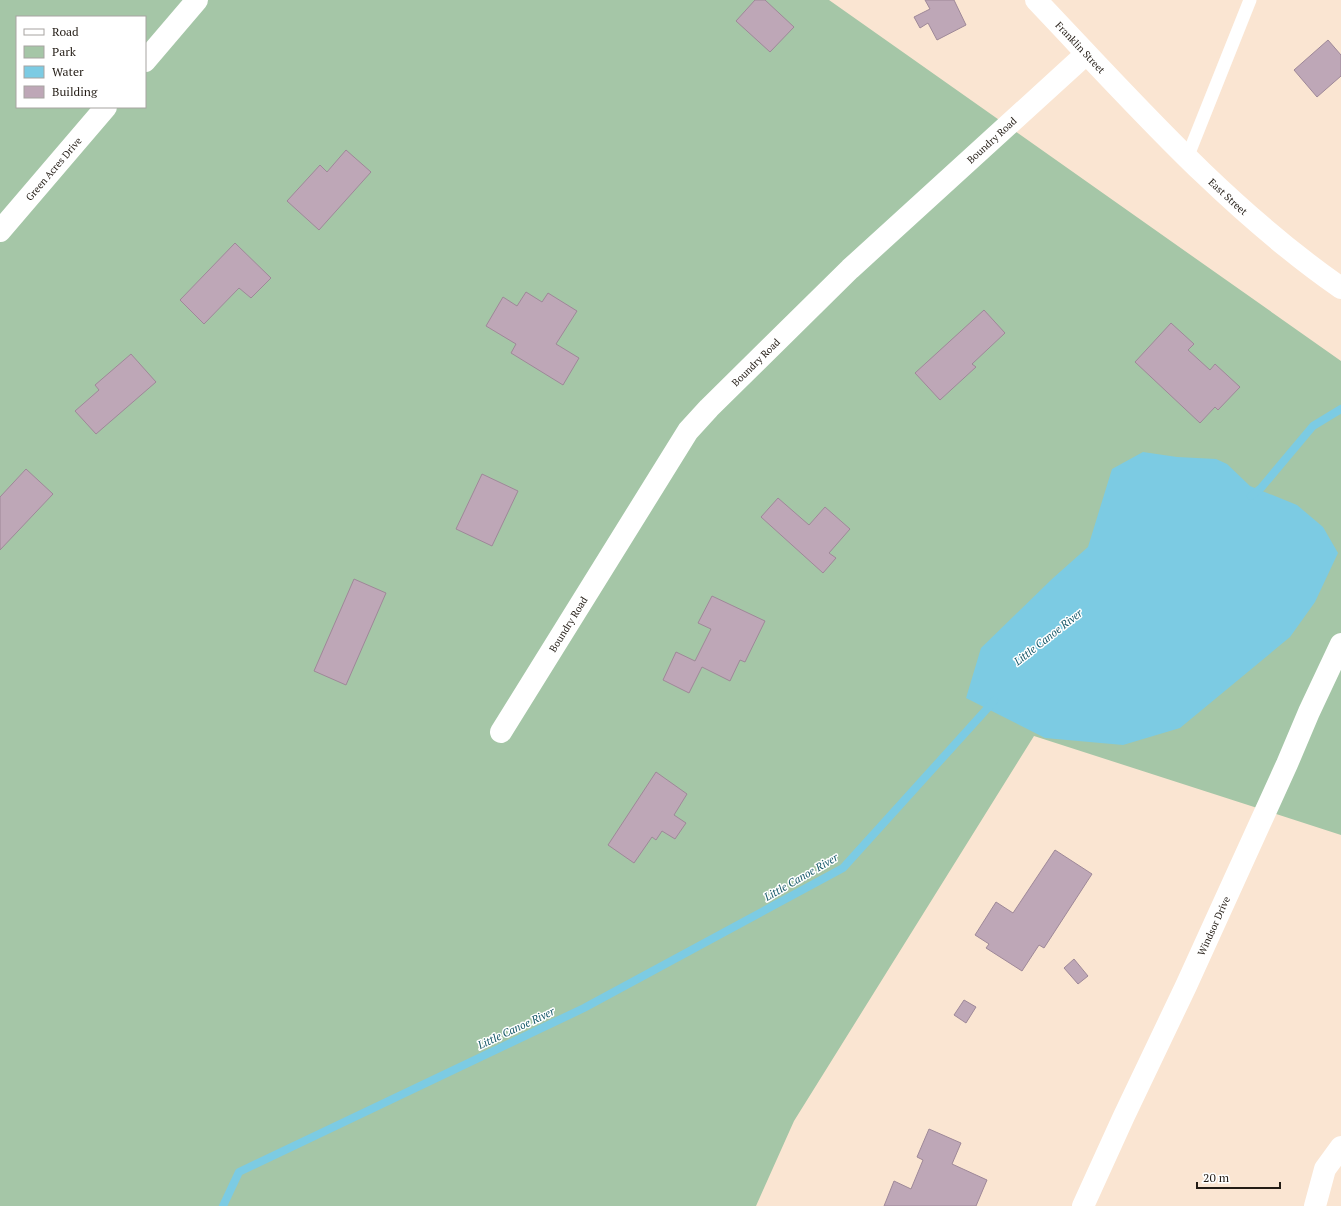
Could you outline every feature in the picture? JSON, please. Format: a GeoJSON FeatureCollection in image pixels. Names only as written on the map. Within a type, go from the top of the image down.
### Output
{"type":"FeatureCollection","features":[{"type":"Feature","properties":{"kind":"street"},"geometry":{"type":"LineString","coordinates":[[146,60],[197,0]]}},
{"type":"Feature","properties":{"kind":"street","name":"Franklin Street"},"geometry":{"type":"LineString","coordinates":[[1036,0],[1125,96]]}},
{"type":"Feature","properties":{"kind":"street","name":"Boundry Road"},"geometry":{"type":"LineString","coordinates":[[501,732],[688,431],[698,419],[850,269],[1086,54]]}},
{"type":"Feature","properties":{"kind":"street","name":"East Street"},"geometry":{"type":"LineString","coordinates":[[1125,96],[1231,200],[1322,275],[1341,288]]}},
{"type":"Feature","properties":{"kind":"street","name":"Green Acres Drive"},"geometry":{"type":"LineString","coordinates":[[0,230],[105,108]]}},
{"type":"Feature","properties":{"kind":"street","name":"Windsor Drive"},"geometry":{"type":"LineString","coordinates":[[1083,1206],[1186,986],[1341,644]]}},
{"type":"Feature","properties":{"kind":"street"},"geometry":{"type":"LineString","coordinates":[[1315,1206],[1326,1170],[1341,1147]]}},
{"type":"Feature","properties":{"kind":"lane"},"geometry":{"type":"LineString","coordinates":[[1188,158],[1250,0]]}},
{"type":"Feature","properties":{"kind":"green space"},"geometry":{"type":"Polygon","coordinates":[[[0,0],[829,0],[1341,361],[1341,835],[1034,736],[794,1121],[756,1206],[0,1206],[0,0]]]}},
{"type":"Feature","properties":{"kind":"water"},"geometry":{"type":"Polygon","coordinates":[[[1143,452],[1177,457],[1216,459],[1227,464],[1250,486],[1297,505],[1323,527],[1338,553],[1315,602],[1290,637],[1180,728],[1123,745],[1045,738],[966,698],[981,648],[1052,579],[1088,547],[1112,469],[1143,452]]]}},
{"type":"Feature","properties":{"kind":"building"},"geometry":{"type":"Polygon","coordinates":[[[755,0],[765,0],[794,27],[770,52],[736,21],[755,0]]]}},
{"type":"Feature","properties":{"kind":"building"},"geometry":{"type":"Polygon","coordinates":[[[925,0],[954,0],[966,25],[937,40],[928,23],[920,28],[914,17],[930,9],[925,0]]]}},
{"type":"Feature","properties":{"kind":"building"},"geometry":{"type":"Polygon","coordinates":[[[1328,40],[1341,55],[1341,76],[1317,97],[1294,70],[1328,40]]]}},
{"type":"Feature","properties":{"kind":"building"},"geometry":{"type":"Polygon","coordinates":[[[346,150],[371,172],[319,230],[287,201],[320,165],[327,172],[346,150]]]}},
{"type":"Feature","properties":{"kind":"building"},"geometry":{"type":"Polygon","coordinates":[[[235,243],[271,278],[251,298],[239,288],[204,324],[180,300],[235,243]]]}},
{"type":"Feature","properties":{"kind":"building"},"geometry":{"type":"Polygon","coordinates":[[[526,292],[542,302],[548,293],[577,311],[556,344],[579,358],[563,385],[511,353],[516,344],[486,326],[503,297],[517,306],[526,292]]]}},
{"type":"Feature","properties":{"kind":"building"},"geometry":{"type":"Polygon","coordinates":[[[984,310],[1005,333],[972,364],[976,367],[940,400],[915,373],[984,310]]]}},
{"type":"Feature","properties":{"kind":"building"},"geometry":{"type":"Polygon","coordinates":[[[1171,323],[1194,344],[1188,350],[1210,370],[1215,364],[1240,387],[1218,410],[1215,407],[1200,423],[1135,362],[1171,323]]]}},
{"type":"Feature","properties":{"kind":"building"},"geometry":{"type":"Polygon","coordinates":[[[131,354],[156,382],[96,434],[75,411],[99,390],[95,385],[131,354]]]}},
{"type":"Feature","properties":{"kind":"building"},"geometry":{"type":"Polygon","coordinates":[[[26,469],[53,494],[0,550],[0,497],[26,469]]]}},
{"type":"Feature","properties":{"kind":"building"},"geometry":{"type":"Polygon","coordinates":[[[482,474],[518,491],[492,546],[456,529],[482,474]]]}},
{"type":"Feature","properties":{"kind":"building"},"geometry":{"type":"Polygon","coordinates":[[[778,498],[809,525],[825,507],[850,529],[829,553],[836,558],[823,573],[761,517],[778,498]]]}},
{"type":"Feature","properties":{"kind":"building"},"geometry":{"type":"Polygon","coordinates":[[[354,579],[386,593],[346,685],[314,671],[354,579]]]}},
{"type":"Feature","properties":{"kind":"building"},"geometry":{"type":"Polygon","coordinates":[[[712,596],[765,621],[745,662],[740,660],[730,681],[702,667],[689,693],[663,680],[676,652],[695,661],[711,629],[698,623],[712,596]]]}},
{"type":"Feature","properties":{"kind":"building"},"geometry":{"type":"Polygon","coordinates":[[[656,772],[687,794],[674,815],[686,823],[675,839],[662,831],[656,840],[652,837],[634,863],[608,845],[656,772]]]}},
{"type":"Feature","properties":{"kind":"building"},"geometry":{"type":"Polygon","coordinates":[[[1055,850],[1092,874],[1044,948],[1039,945],[1022,971],[986,948],[989,944],[975,935],[996,902],[1013,913],[1055,850]]]}},
{"type":"Feature","properties":{"kind":"building"},"geometry":{"type":"Polygon","coordinates":[[[1074,959],[1088,976],[1078,984],[1064,968],[1074,959]]]}},
{"type":"Feature","properties":{"kind":"building"},"geometry":{"type":"Polygon","coordinates":[[[964,1000],[976,1007],[966,1023],[954,1015],[964,1000]]]}},
{"type":"Feature","properties":{"kind":"building"},"geometry":{"type":"Polygon","coordinates":[[[929,1129],[961,1143],[952,1164],[987,1180],[976,1206],[884,1206],[894,1181],[911,1189],[923,1160],[917,1157],[929,1129]]]}},
{"type":"Feature","properties":{"kind":"waterway","name":"Little Canoe River"},"geometry":{"type":"LineString","coordinates":[[1251,496],[1261,488],[1313,426],[1341,409]]}},
{"type":"Feature","properties":{"kind":"waterway","name":"Little Canoe River"},"geometry":{"type":"LineString","coordinates":[[223,1206],[239,1172],[584,1008],[843,868],[994,701]]}}]}
